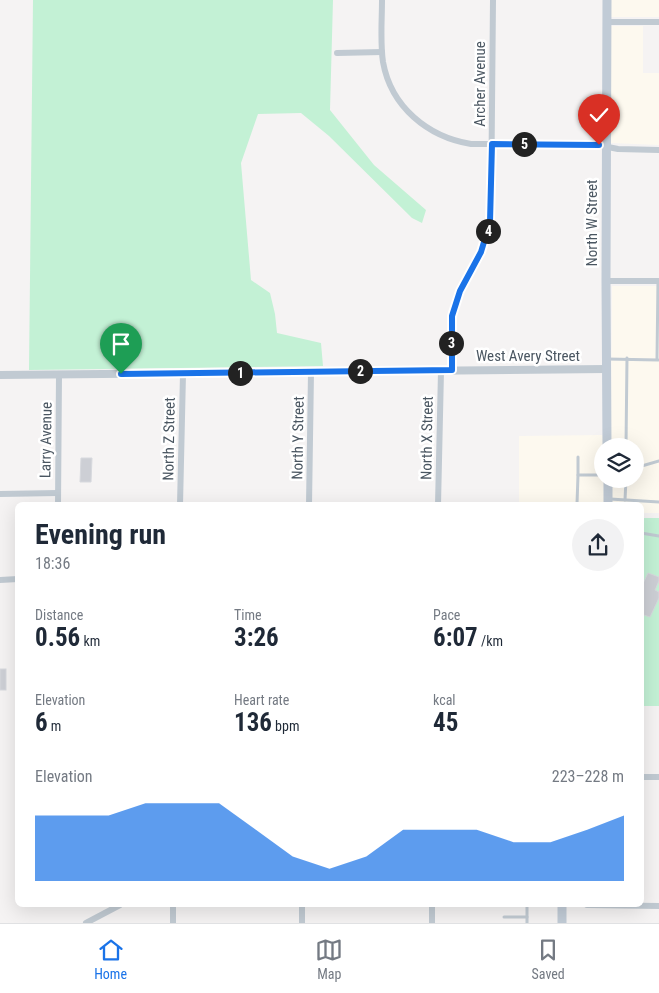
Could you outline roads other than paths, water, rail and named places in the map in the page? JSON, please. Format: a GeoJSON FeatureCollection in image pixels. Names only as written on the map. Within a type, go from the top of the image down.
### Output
{"type":"FeatureCollection","features":[{"type":"Feature","properties":{"kind":"main road","name":"North W Street"},"geometry":{"type":"LineString","coordinates":[[607,0],[607,438]]}},
{"type":"Feature","properties":{"kind":"main road"},"geometry":{"type":"LineString","coordinates":[[608,488],[608,502]]}},
{"type":"Feature","properties":{"kind":"main road"},"geometry":{"type":"LineString","coordinates":[[562,907],[562,923]]}},
{"type":"Feature","properties":{"kind":"street"},"geometry":{"type":"LineString","coordinates":[[382,0],[382,52],[384,66],[392,89],[403,106],[418,121],[434,132],[452,140],[471,144],[593,144],[618,149],[659,150]]}},
{"type":"Feature","properties":{"kind":"street","name":"Archer Avenue"},"geometry":{"type":"LineString","coordinates":[[452,370],[452,316],[460,291],[481,252],[490,222],[493,0]]}},
{"type":"Feature","properties":{"kind":"street"},"geometry":{"type":"LineString","coordinates":[[607,22],[659,22]]}},
{"type":"Feature","properties":{"kind":"street"},"geometry":{"type":"LineString","coordinates":[[337,53],[382,52]]}},
{"type":"Feature","properties":{"kind":"street"},"geometry":{"type":"LineString","coordinates":[[606,281],[659,281]]}},
{"type":"Feature","properties":{"kind":"street","name":"West Avery Street"},"geometry":{"type":"LineString","coordinates":[[0,375],[606,369]]}},
{"type":"Feature","properties":{"kind":"street","name":"North X Street"},"geometry":{"type":"LineString","coordinates":[[438,502],[441,371]]}},
{"type":"Feature","properties":{"kind":"street","name":"North Y Street"},"geometry":{"type":"LineString","coordinates":[[309,502],[311,372]]}},
{"type":"Feature","properties":{"kind":"street","name":"North Z Street"},"geometry":{"type":"LineString","coordinates":[[180,502],[183,374]]}},
{"type":"Feature","properties":{"kind":"street","name":"Larry Avenue"},"geometry":{"type":"LineString","coordinates":[[58,502],[59,375]]}},
{"type":"Feature","properties":{"kind":"street"},"geometry":{"type":"LineString","coordinates":[[0,494],[58,493]]}},
{"type":"Feature","properties":{"kind":"street"},"geometry":{"type":"LineString","coordinates":[[0,580],[15,580]]}},
{"type":"Feature","properties":{"kind":"street"},"geometry":{"type":"LineString","coordinates":[[644,777],[659,777]]}},
{"type":"Feature","properties":{"kind":"street"},"geometry":{"type":"LineString","coordinates":[[644,906],[659,906]]}},
{"type":"Feature","properties":{"kind":"street"},"geometry":{"type":"LineString","coordinates":[[86,923],[116,907]]}},
{"type":"Feature","properties":{"kind":"street"},"geometry":{"type":"LineString","coordinates":[[173,907],[173,923]]}},
{"type":"Feature","properties":{"kind":"street"},"geometry":{"type":"LineString","coordinates":[[302,907],[302,923]]}},
{"type":"Feature","properties":{"kind":"street"},"geometry":{"type":"LineString","coordinates":[[432,907],[432,923]]}},
{"type":"Feature","properties":{"kind":"lane"},"geometry":{"type":"LineString","coordinates":[[606,359],[658,360],[659,281]]}},
{"type":"Feature","properties":{"kind":"lane"},"geometry":{"type":"LineString","coordinates":[[626,438],[627,358]]}},
{"type":"Feature","properties":{"kind":"lane"},"geometry":{"type":"LineString","coordinates":[[577,502],[578,457]]}},
{"type":"Feature","properties":{"kind":"lane"},"geometry":{"type":"LineString","coordinates":[[644,465],[659,461]]}},
{"type":"Feature","properties":{"kind":"lane"},"geometry":{"type":"LineString","coordinates":[[578,475],[594,475]]}},
{"type":"Feature","properties":{"kind":"lane"},"geometry":{"type":"LineString","coordinates":[[625,500],[626,488]]}},
{"type":"Feature","properties":{"kind":"lane"},"geometry":{"type":"LineString","coordinates":[[608,502],[625,500],[659,502]]}},
{"type":"Feature","properties":{"kind":"lane"},"geometry":{"type":"LineString","coordinates":[[644,534],[659,536]]}},
{"type":"Feature","properties":{"kind":"lane"},"geometry":{"type":"LineString","coordinates":[[527,907],[527,923]]}},
{"type":"Feature","properties":{"kind":"lane"},"geometry":{"type":"LineString","coordinates":[[504,917],[527,917]]}}]}
